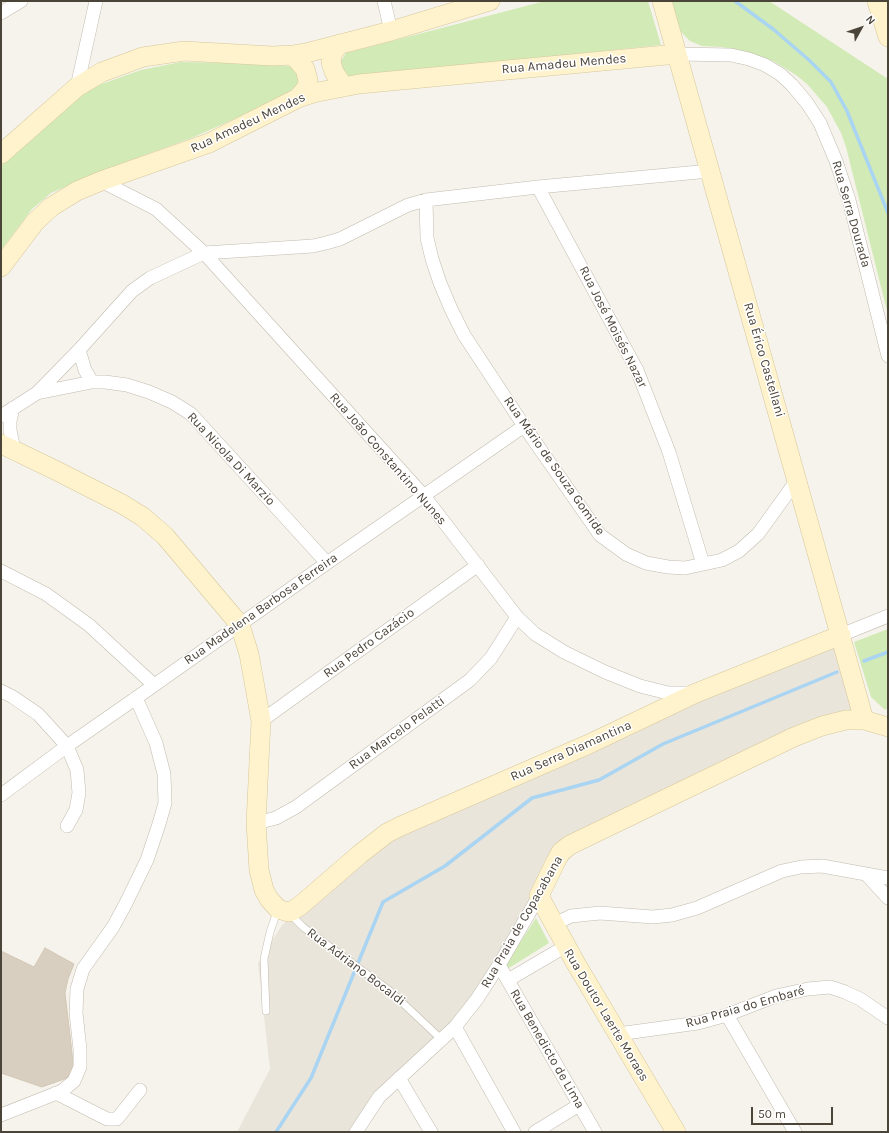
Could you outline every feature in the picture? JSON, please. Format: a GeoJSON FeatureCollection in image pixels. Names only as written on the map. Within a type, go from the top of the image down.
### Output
{"type":"FeatureCollection","features":[{"type":"Feature","properties":{"kind":"street"},"geometry":{"type":"LineString","coordinates":[[1,13],[21,1]]}},
{"type":"Feature","properties":{"kind":"street"},"geometry":{"type":"LineString","coordinates":[[77,87],[96,1]]}},
{"type":"Feature","properties":{"kind":"street"},"geometry":{"type":"LineString","coordinates":[[384,1],[391,31]]}},
{"type":"Feature","properties":{"kind":"street"},"geometry":{"type":"LineString","coordinates":[[1,154],[77,87],[102,72],[143,58],[184,51],[272,56],[293,55],[391,31],[490,1]]}},
{"type":"Feature","properties":{"kind":"street","name":"Rua Érico Castellani"},"geometry":{"type":"LineString","coordinates":[[662,1],[864,720]]}},
{"type":"Feature","properties":{"kind":"street"},"geometry":{"type":"LineString","coordinates":[[877,1],[888,37]]}},
{"type":"Feature","properties":{"kind":"street"},"geometry":{"type":"LineString","coordinates":[[339,44],[333,53],[331,62],[334,72],[344,87]]}},
{"type":"Feature","properties":{"kind":"street","name":"Rua Amadeu Mendes"},"geometry":{"type":"LineString","coordinates":[[1,267],[35,222],[51,207],[77,191],[209,143],[298,98],[326,90],[359,84],[678,54]]}},
{"type":"Feature","properties":{"kind":"street","name":"Rua Serra Dourada"},"geometry":{"type":"LineString","coordinates":[[678,54],[732,55],[765,65],[780,74],[792,85],[807,103],[820,123],[836,161],[849,200],[888,356]]}},
{"type":"Feature","properties":{"kind":"street"},"geometry":{"type":"LineString","coordinates":[[293,55],[306,69],[308,80],[307,86],[298,98]]}},
{"type":"Feature","properties":{"kind":"street"},"geometry":{"type":"LineString","coordinates":[[280,909],[264,890],[259,870],[256,823],[261,720],[249,654],[240,625],[165,536],[143,517],[62,473],[7,447],[10,421],[5,412],[37,393],[132,292],[150,278],[204,253],[313,246],[326,243],[340,238],[402,207],[426,200],[538,186],[710,171]]}},
{"type":"Feature","properties":{"kind":"street","name":"Rua João Constantino Nunes"},"geometry":{"type":"LineString","coordinates":[[101,181],[156,209],[204,253],[424,496],[517,617],[535,634],[564,652],[605,672],[640,686],[668,693],[696,693]]}},
{"type":"Feature","properties":{"kind":"street","name":"Rua José Moisés Nazar"},"geometry":{"type":"LineString","coordinates":[[538,186],[638,370],[668,452],[702,564]]}},
{"type":"Feature","properties":{"kind":"street","name":"Rua Mário de Souza Gomide"},"geometry":{"type":"LineString","coordinates":[[426,200],[427,238],[432,259],[440,283],[464,335],[524,426],[600,535],[626,554],[646,563],[685,568],[722,560],[740,551],[758,534],[797,480]]}},
{"type":"Feature","properties":{"kind":"street"},"geometry":{"type":"LineString","coordinates":[[79,350],[85,370],[92,382]]}},
{"type":"Feature","properties":{"kind":"street","name":"Rua Nicola Di Marzio"},"geometry":{"type":"LineString","coordinates":[[37,393],[92,382],[105,382],[127,385],[149,392],[172,402],[191,414],[327,562]]}},
{"type":"Feature","properties":{"kind":"street","name":"Rua Madelena Barbosa Ferreira"},"geometry":{"type":"LineString","coordinates":[[1,795],[67,746],[327,562],[524,426]]}},
{"type":"Feature","properties":{"kind":"street","name":"Rua Pedro Cazácio"},"geometry":{"type":"LineString","coordinates":[[261,720],[478,565]]}},
{"type":"Feature","properties":{"kind":"street"},"geometry":{"type":"LineString","coordinates":[[1,571],[46,594],[89,625],[154,685]]}},
{"type":"Feature","properties":{"kind":"street","name":"Rua Serra Diamantina"},"geometry":{"type":"LineString","coordinates":[[280,909],[292,911],[302,905],[360,854],[387,833],[400,826],[589,744],[696,693],[888,616]]}},
{"type":"Feature","properties":{"kind":"street","name":"Rua Marcelo Pelatti"},"geometry":{"type":"LineString","coordinates":[[256,823],[276,818],[296,807],[470,680],[491,658],[517,617]]}},
{"type":"Feature","properties":{"kind":"street"},"geometry":{"type":"LineString","coordinates":[[1,691],[13,697],[38,714],[67,746],[77,770],[79,793],[76,810],[67,826]]}},
{"type":"Feature","properties":{"kind":"street"},"geometry":{"type":"LineString","coordinates":[[1,1115],[59,1092],[74,1081],[80,1067],[80,1049],[76,1013],[77,989],[83,969],[113,927],[125,905],[147,860],[159,824],[164,803],[164,774],[156,743],[136,698]]}},
{"type":"Feature","properties":{"kind":"street","name":"Rua Praia de Copacabana"},"geometry":{"type":"LineString","coordinates":[[356,1132],[379,1097],[455,1027],[477,999],[499,965],[539,896],[561,852],[570,845],[794,737],[822,726],[846,720],[864,720],[888,727]]}},
{"type":"Feature","properties":{"kind":"street"},"geometry":{"type":"LineString","coordinates":[[555,924],[571,916],[600,913],[652,917],[672,916],[697,908],[782,871],[801,867],[822,866],[888,878]]}},
{"type":"Feature","properties":{"kind":"street"},"geometry":{"type":"LineString","coordinates":[[867,875],[888,898]]}},
{"type":"Feature","properties":{"kind":"street","name":"Rua Doutor Laerte Moraes"},"geometry":{"type":"LineString","coordinates":[[539,896],[566,946],[676,1132]]}},
{"type":"Feature","properties":{"kind":"street"},"geometry":{"type":"LineString","coordinates":[[508,980],[566,946]]}},
{"type":"Feature","properties":{"kind":"street","name":"Rua Benedicto de Lima"},"geometry":{"type":"LineString","coordinates":[[499,965],[595,1132]]}},
{"type":"Feature","properties":{"kind":"street","name":"Rua Praia do Embaré"},"geometry":{"type":"LineString","coordinates":[[618,1034],[698,1023],[727,1015],[776,996],[808,989],[830,987],[860,999],[888,1018]]}},
{"type":"Feature","properties":{"kind":"street"},"geometry":{"type":"LineString","coordinates":[[727,1015],[795,1132]]}},
{"type":"Feature","properties":{"kind":"street"},"geometry":{"type":"LineString","coordinates":[[455,1027],[514,1132]]}},
{"type":"Feature","properties":{"kind":"street"},"geometry":{"type":"LineString","coordinates":[[399,1078],[431,1132]]}},
{"type":"Feature","properties":{"kind":"street"},"geometry":{"type":"LineString","coordinates":[[59,1092],[107,1119],[117,1119],[140,1090]]}},
{"type":"Feature","properties":{"kind":"street"},"geometry":{"type":"LineString","coordinates":[[535,1132],[580,1105]]}},
{"type":"Feature","properties":{"kind":"lane"},"geometry":{"type":"LineString","coordinates":[[266,1011],[264,958],[270,932],[280,909]]}},
{"type":"Feature","properties":{"kind":"lane","name":"Rua Adriano Bocaldi"},"geometry":{"type":"LineString","coordinates":[[280,909],[390,991],[441,1039]]}},
{"type":"Feature","properties":{"kind":"shaded area"},"geometry":{"type":"Polygon","coordinates":[[[839,642],[858,711],[597,831],[538,891],[451,1032],[418,1056],[355,1132],[237,1132],[270,1069],[258,963],[282,925],[381,838],[839,642]]]}},
{"type":"Feature","properties":{"kind":"green space"},"geometry":{"type":"Polygon","coordinates":[[[545,1],[648,1],[661,45],[347,78],[337,68],[346,53],[545,1]]]}},
{"type":"Feature","properties":{"kind":"green space"},"geometry":{"type":"Polygon","coordinates":[[[671,1],[769,1],[888,79],[888,315],[846,147],[841,133],[827,107],[807,84],[796,75],[773,61],[748,52],[722,47],[702,46],[690,41],[681,32],[671,1]]]}},
{"type":"Feature","properties":{"kind":"green space"},"geometry":{"type":"Polygon","coordinates":[[[181,62],[289,66],[297,70],[300,78],[297,85],[288,93],[232,120],[194,137],[101,171],[51,193],[32,209],[1,250],[1,166],[63,109],[93,87],[141,70],[181,62]]]}},
{"type":"Feature","properties":{"kind":"green space"},"geometry":{"type":"Polygon","coordinates":[[[888,629],[888,707],[885,710],[871,697],[854,642],[888,629]]]}},
{"type":"Feature","properties":{"kind":"green space"},"geometry":{"type":"Polygon","coordinates":[[[536,918],[549,943],[509,968],[506,964],[536,918]]]}},
{"type":"Feature","properties":{"kind":"building"},"geometry":{"type":"Polygon","coordinates":[[[45,948],[74,964],[68,979],[65,993],[74,1070],[67,1078],[42,1087],[1,1073],[1,951],[34,967],[45,948]]]}},
{"type":"Feature","properties":{"kind":"waterway"},"geometry":{"type":"LineString","coordinates":[[735,1],[773,29],[809,60],[831,82],[847,111],[888,213]]}},
{"type":"Feature","properties":{"kind":"waterway"},"geometry":{"type":"LineString","coordinates":[[864,661],[888,652]]}},
{"type":"Feature","properties":{"kind":"waterway"},"geometry":{"type":"LineString","coordinates":[[276,1132],[311,1078],[383,902],[445,866],[532,798],[599,780],[663,744],[837,672]]}}]}
